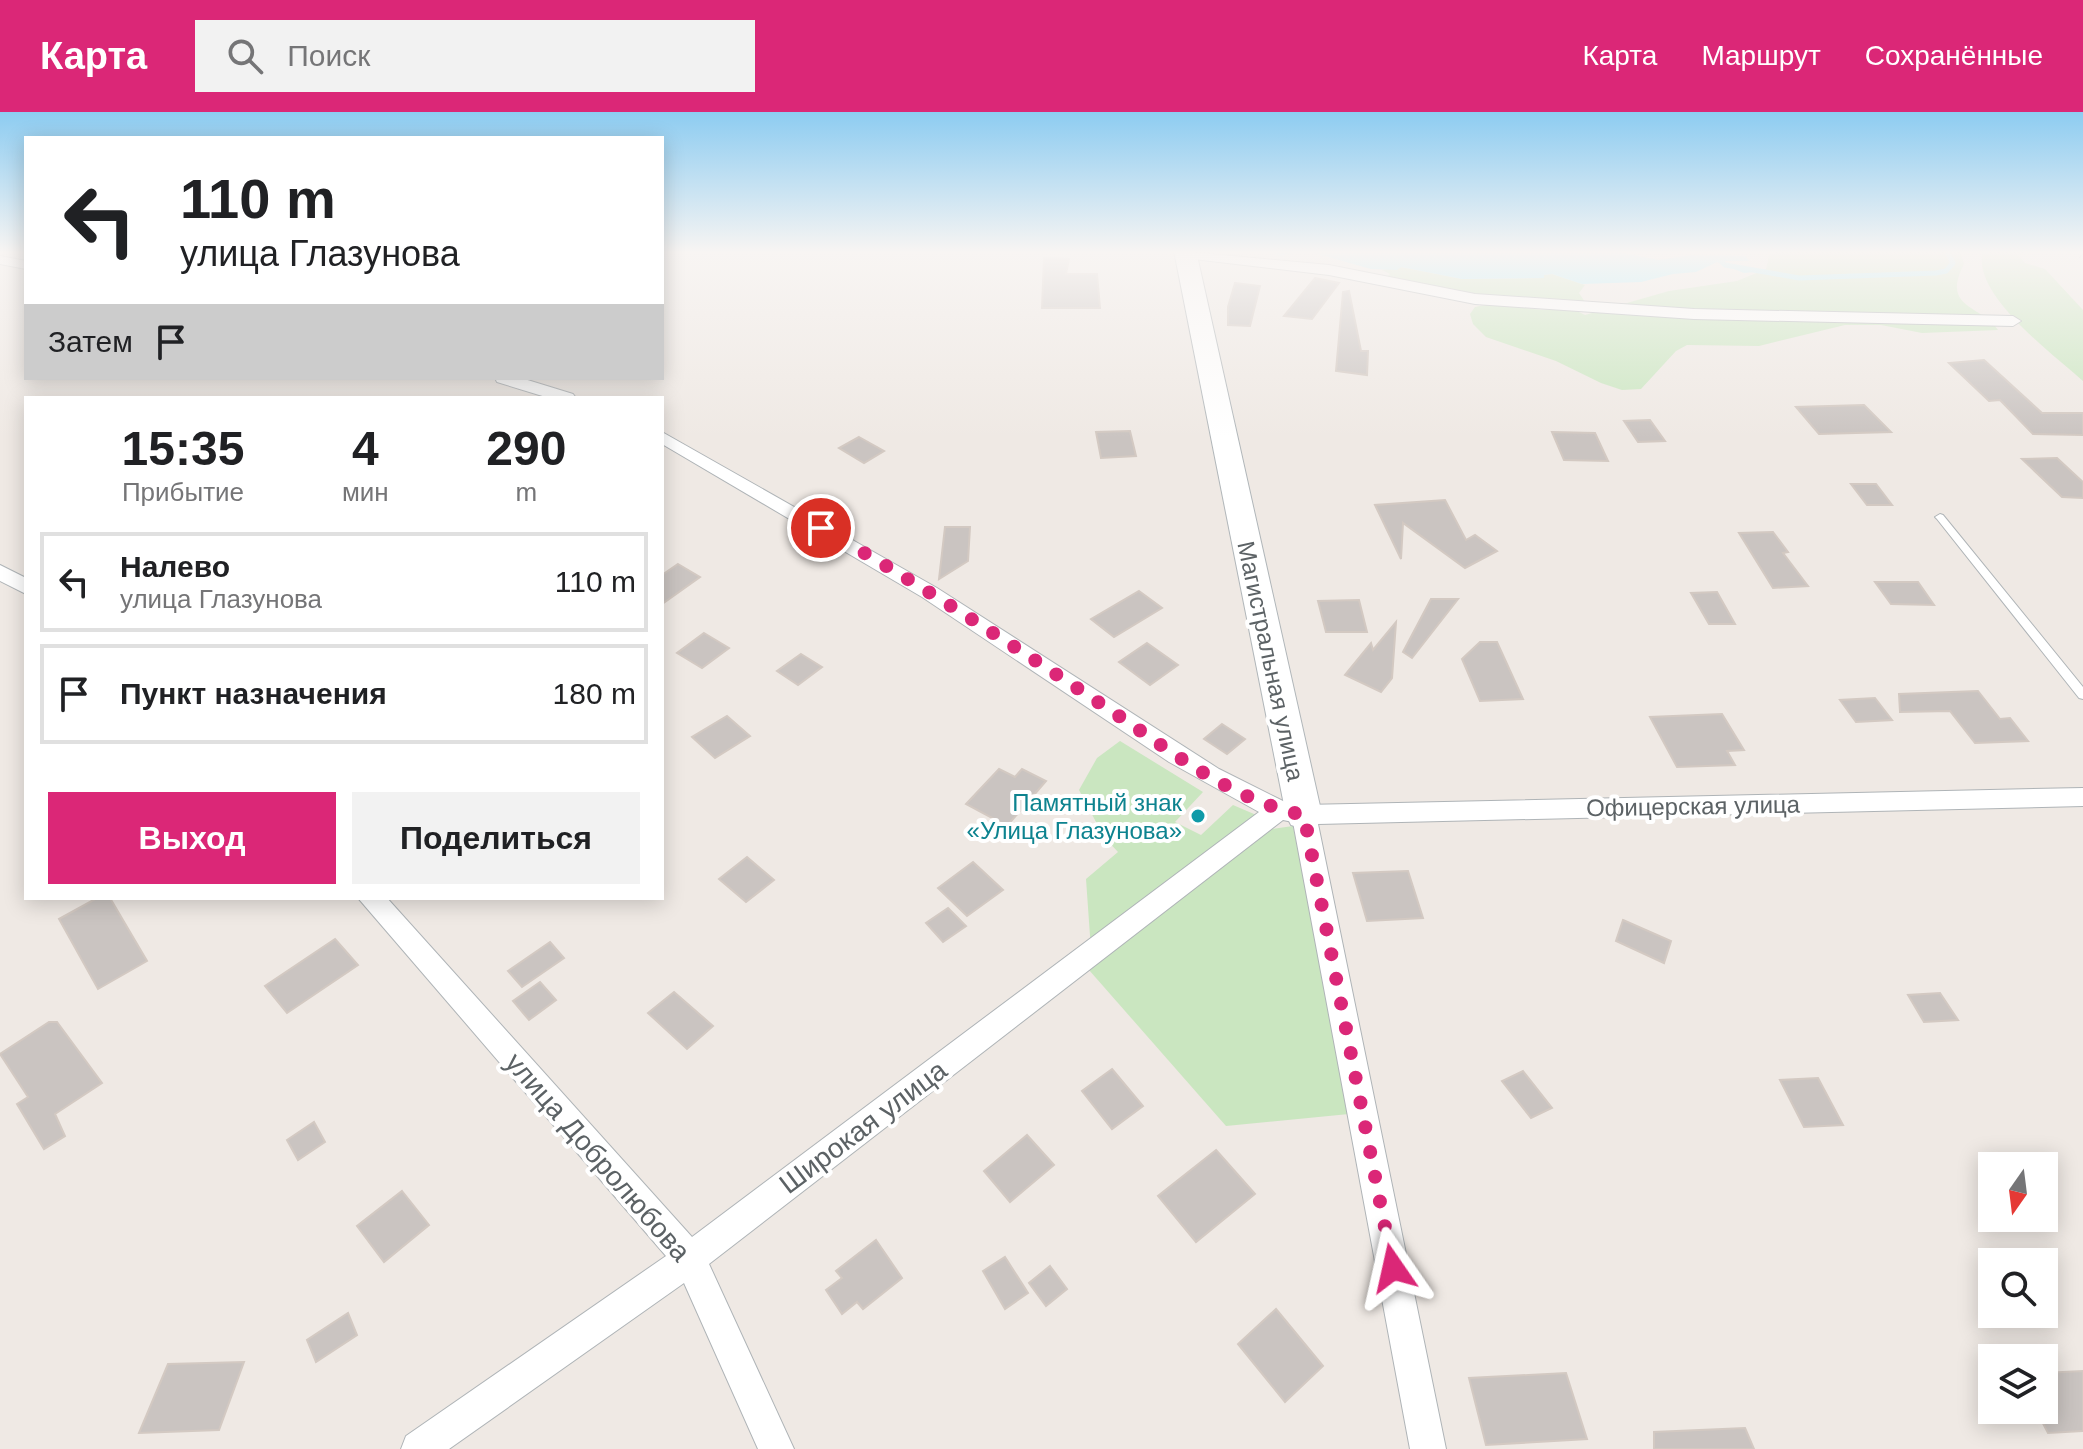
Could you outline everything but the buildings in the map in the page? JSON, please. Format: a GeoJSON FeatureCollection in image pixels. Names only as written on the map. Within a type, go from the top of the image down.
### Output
{"type":"FeatureCollection","features":[{"type":"Feature","properties":{"kind":"street","name":"Магистральная улица"},"geometry":{"type":"LineString","coordinates":[[1197,313],[1291,812],[1428,1449]]}},
{"type":"Feature","properties":{"kind":"street"},"geometry":{"type":"LineString","coordinates":[[1685,313],[2013,321]]}},
{"type":"Feature","properties":{"kind":"street"},"geometry":{"type":"LineString","coordinates":[[509,380],[561,396]]}},
{"type":"Feature","properties":{"kind":"street"},"geometry":{"type":"LineString","coordinates":[[664,438],[870,555],[1015,646],[1220,783],[1291,812]]}},
{"type":"Feature","properties":{"kind":"street"},"geometry":{"type":"LineString","coordinates":[[0,572],[24,586]]}},
{"type":"Feature","properties":{"kind":"street","name":"Офицерская улица"},"geometry":{"type":"LineString","coordinates":[[1291,812],[2083,797]]}},
{"type":"Feature","properties":{"kind":"street","name":"Широкая улица"},"geometry":{"type":"LineString","coordinates":[[419,1449],[690,1259],[1291,812]]}},
{"type":"Feature","properties":{"kind":"street","name":"улица Добролюбова"},"geometry":{"type":"LineString","coordinates":[[373,900],[690,1259],[776,1449]]}},
{"type":"Feature","properties":{"kind":"lane"},"geometry":{"type":"LineString","coordinates":[[1940,517],[2083,695]]}},
{"type":"Feature","properties":{"kind":"green space"},"geometry":{"type":"Polygon","coordinates":[[[1979,313],[1998,330],[1922,333],[1881,325],[1845,325],[1759,346],[1687,345],[1676,351],[1641,389],[1622,390],[1556,361],[1486,337],[1473,324],[1470,314],[1979,313]]]}},
{"type":"Feature","properties":{"kind":"green space"},"geometry":{"type":"Polygon","coordinates":[[[2010,313],[2083,313],[2083,381],[2036,340],[2010,313]]]}},
{"type":"Feature","properties":{"kind":"green space"},"geometry":{"type":"Polygon","coordinates":[[[1120,741],[1203,792],[1175,822],[1201,835],[1233,805],[1261,817],[1091,950],[1086,879],[1118,852],[1104,837],[1079,790],[1097,758],[1120,741]]]}},
{"type":"Feature","properties":{"kind":"green space"},"geometry":{"type":"Polygon","coordinates":[[[1293,826],[1349,1114],[1226,1126],[1089,970],[1272,829],[1293,826]]]}},
{"type":"Feature","properties":{"kind":"place","name":"Памятный знак «Улица Глазунова»"},"geometry":{"type":"Point","coordinates":[1198,816]}},
{"type":"Feature","properties":{"kind":"route"},"geometry":{"type":"LineString","coordinates":[[821,528],[1015,646],[1220,783],[1279,810],[1304,815],[1393,1268]]}}]}
